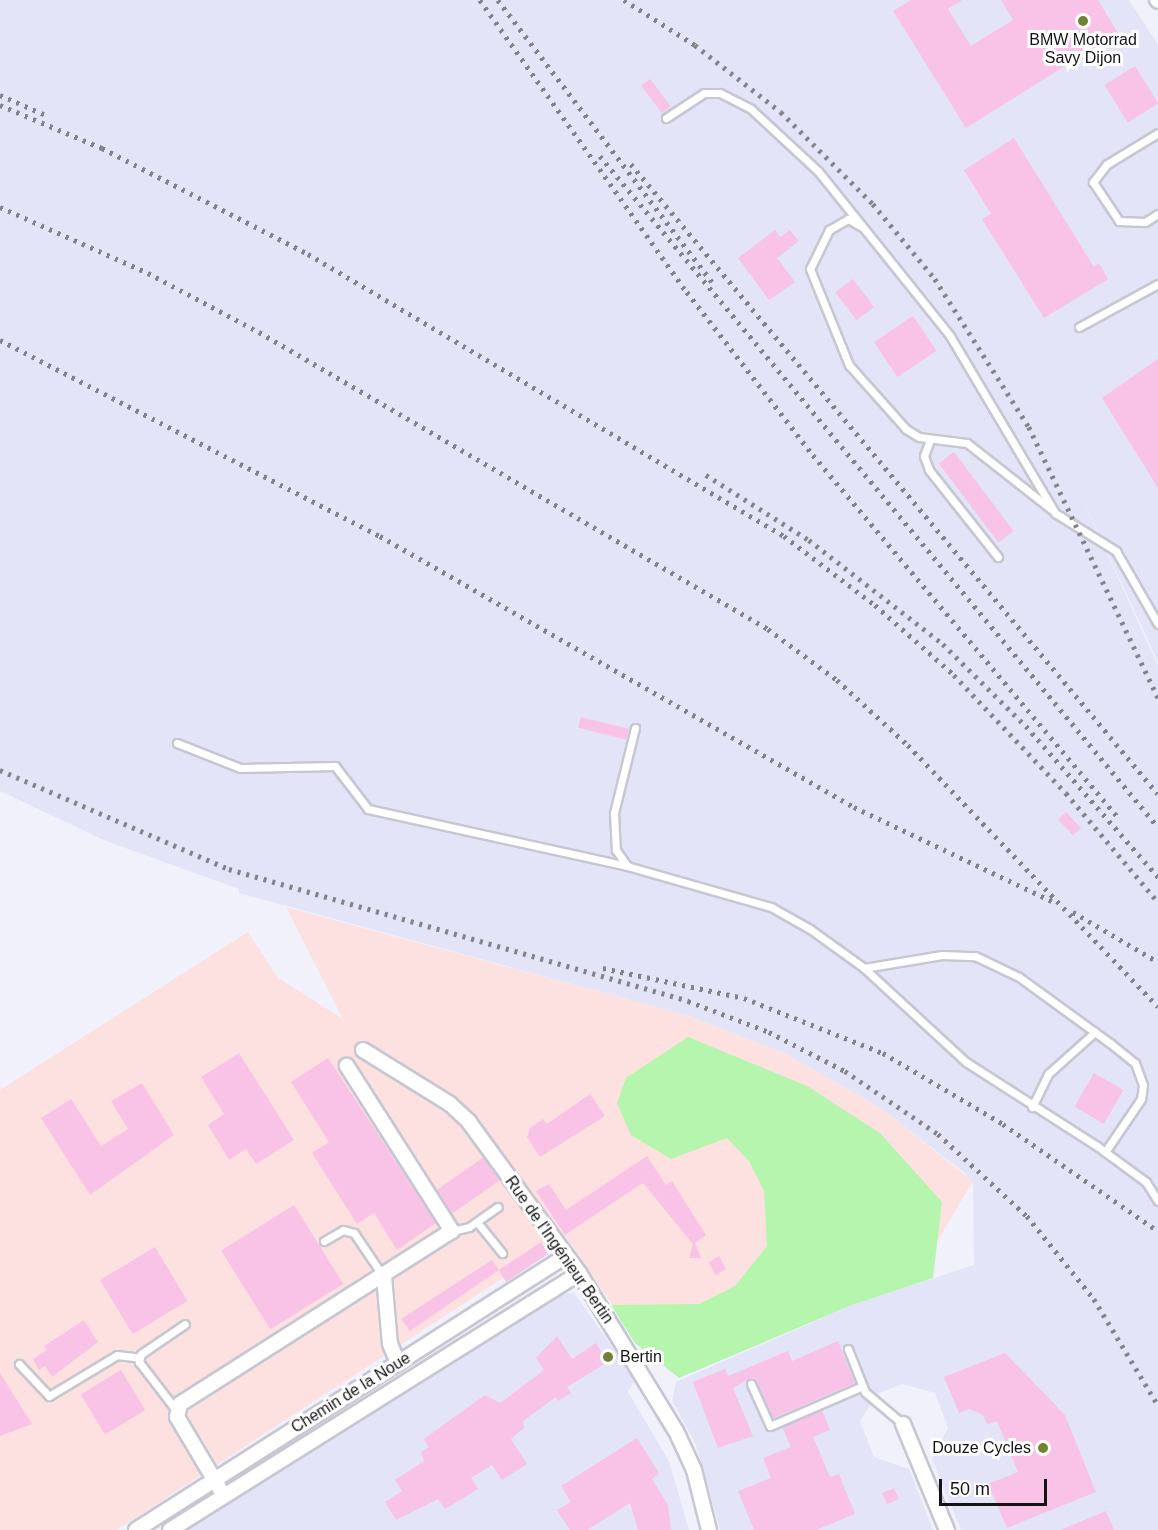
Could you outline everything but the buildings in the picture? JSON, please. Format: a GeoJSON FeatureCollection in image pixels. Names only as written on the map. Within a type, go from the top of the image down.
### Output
{"type":"FeatureCollection","features":[{"type":"Feature","properties":{"kind":"street","name":"Rue de l'Ingénieur Bertin"},"geometry":{"type":"LineString","coordinates":[[363,1050],[450,1104],[469,1122],[579,1273],[676,1431],[694,1470],[709,1530]]}},
{"type":"Feature","properties":{"kind":"street"},"geometry":{"type":"LineString","coordinates":[[224,1496],[176,1410],[384,1277],[452,1230],[347,1066]]}},
{"type":"Feature","properties":{"kind":"street","name":"Chemin de la Noue"},"geometry":{"type":"LineString","coordinates":[[136,1530],[566,1256]]}},
{"type":"Feature","properties":{"kind":"street","name":"Chemin de la Noue"},"geometry":{"type":"LineString","coordinates":[[170,1530],[579,1273]]}},
{"type":"Feature","properties":{"kind":"street"},"geometry":{"type":"LineString","coordinates":[[384,1277],[390,1344],[398,1363]]}},
{"type":"Feature","properties":{"kind":"street"},"geometry":{"type":"LineString","coordinates":[[903,1424],[946,1530]]}},
{"type":"Feature","properties":{"kind":"lane"},"geometry":{"type":"LineString","coordinates":[[666,118],[704,93],[720,93],[751,109],[818,171],[950,336],[1055,513]]}},
{"type":"Feature","properties":{"kind":"lane"},"geometry":{"type":"LineString","coordinates":[[1158,133],[1107,164],[1093,182],[1119,221],[1145,222],[1158,213]]}},
{"type":"Feature","properties":{"kind":"lane"},"geometry":{"type":"LineString","coordinates":[[867,230],[848,219],[820,240],[810,269],[815,288],[849,365],[906,429],[930,440],[967,443],[1055,513],[1116,551],[1158,624]]}},
{"type":"Feature","properties":{"kind":"lane"},"geometry":{"type":"LineString","coordinates":[[1078,327],[1158,284]]}},
{"type":"Feature","properties":{"kind":"lane"},"geometry":{"type":"LineString","coordinates":[[930,440],[924,456],[929,471],[998,557]]}},
{"type":"Feature","properties":{"kind":"lane"},"geometry":{"type":"LineString","coordinates":[[627,866],[616,850],[614,813],[635,728]]}},
{"type":"Feature","properties":{"kind":"lane"},"geometry":{"type":"LineString","coordinates":[[177,743],[240,768],[335,766],[368,809],[627,866],[771,907],[864,968],[966,1062],[1032,1107],[1105,1152],[1146,1182],[1158,1201]]}},
{"type":"Feature","properties":{"kind":"lane"},"geometry":{"type":"LineString","coordinates":[[864,968],[942,955],[975,956],[1019,977],[1095,1032],[1135,1063],[1143,1085],[1138,1104],[1105,1152]]}},
{"type":"Feature","properties":{"kind":"lane"},"geometry":{"type":"LineString","coordinates":[[1032,1107],[1048,1074],[1095,1032]]}},
{"type":"Feature","properties":{"kind":"lane"},"geometry":{"type":"LineString","coordinates":[[452,1230],[477,1222],[498,1207]]}},
{"type":"Feature","properties":{"kind":"lane"},"geometry":{"type":"LineString","coordinates":[[477,1222],[502,1253]]}},
{"type":"Feature","properties":{"kind":"lane"},"geometry":{"type":"LineString","coordinates":[[324,1241],[343,1230],[354,1233],[384,1277]]}},
{"type":"Feature","properties":{"kind":"lane"},"geometry":{"type":"LineString","coordinates":[[19,1364],[49,1396],[117,1355],[140,1358],[185,1324]]}},
{"type":"Feature","properties":{"kind":"lane"},"geometry":{"type":"LineString","coordinates":[[848,1349],[863,1386],[903,1424]]}},
{"type":"Feature","properties":{"kind":"lane"},"geometry":{"type":"LineString","coordinates":[[140,1358],[176,1410]]}},
{"type":"Feature","properties":{"kind":"lane"},"geometry":{"type":"LineString","coordinates":[[751,1384],[770,1426],[863,1386]]}},
{"type":"Feature","properties":{"kind":"shaded area"},"geometry":{"type":"Polygon","coordinates":[[[0,0],[1129,0],[1158,45],[1158,662],[1074,480],[1158,666],[1158,1530],[961,1530],[932,1459],[948,1428],[935,1393],[902,1384],[877,1394],[860,1421],[874,1457],[909,1469],[933,1530],[720,1530],[696,1445],[672,1400],[676,1382],[852,1305],[974,1265],[973,1182],[965,1173],[879,1107],[786,1054],[689,1016],[239,893],[239,889],[106,841],[0,791],[0,0]]]}},
{"type":"Feature","properties":{"kind":"shaded area"},"geometry":{"type":"Polygon","coordinates":[[[286,907],[689,1016],[786,1054],[879,1107],[973,1181],[928,1257],[646,1354],[565,1236],[506,1282],[503,1278],[117,1530],[0,1530],[0,1090],[248,932],[277,977],[343,1019],[286,907]]]}},
{"type":"Feature","properties":{"kind":"shaded area"},"geometry":{"type":"Polygon","coordinates":[[[574,1293],[635,1379],[628,1392],[669,1461],[689,1530],[181,1530],[553,1294],[574,1293]]]}},
{"type":"Feature","properties":{"kind":"green space"},"geometry":{"type":"Polygon","coordinates":[[[688,1037],[807,1086],[880,1133],[942,1202],[933,1278],[852,1305],[679,1378],[635,1343],[611,1305],[699,1304],[735,1286],[767,1246],[764,1191],[749,1161],[727,1138],[671,1159],[631,1135],[617,1103],[626,1078],[688,1037]]]}},
{"type":"Feature","properties":{"kind":"railway"},"geometry":{"type":"LineString","coordinates":[[480,0],[687,292],[813,455],[1119,818]]}},
{"type":"Feature","properties":{"kind":"railway"},"geometry":{"type":"LineString","coordinates":[[498,0],[712,282]]}},
{"type":"Feature","properties":{"kind":"railway"},"geometry":{"type":"LineString","coordinates":[[624,0],[695,45],[781,112],[873,204],[935,279],[1029,427],[1158,698]]}},
{"type":"Feature","properties":{"kind":"railway"},"geometry":{"type":"LineString","coordinates":[[0,95],[48,116]]}},
{"type":"Feature","properties":{"kind":"railway"},"geometry":{"type":"LineString","coordinates":[[0,105],[102,148],[308,254],[784,536],[875,605],[954,675],[1066,793],[1158,902]]}},
{"type":"Feature","properties":{"kind":"railway"},"geometry":{"type":"LineString","coordinates":[[600,156],[1158,827]]}},
{"type":"Feature","properties":{"kind":"railway"},"geometry":{"type":"LineString","coordinates":[[631,164],[1158,794]]}},
{"type":"Feature","properties":{"kind":"railway"},"geometry":{"type":"LineString","coordinates":[[0,207],[148,273],[259,332],[768,629],[837,680],[908,745],[1158,1007]]}},
{"type":"Feature","properties":{"kind":"railway"},"geometry":{"type":"LineString","coordinates":[[0,340],[380,536],[854,807],[1052,901]]}},
{"type":"Feature","properties":{"kind":"railway"},"geometry":{"type":"LineString","coordinates":[[706,475],[809,540],[943,644],[1026,726],[1158,877]]}},
{"type":"Feature","properties":{"kind":"railway"},"geometry":{"type":"LineString","coordinates":[[0,770],[229,869],[688,1001],[769,1032],[845,1071],[938,1134],[1027,1216],[1094,1299],[1158,1405]]}},
{"type":"Feature","properties":{"kind":"railway"},"geometry":{"type":"LineString","coordinates":[[1073,912],[1158,962]]}},
{"type":"Feature","properties":{"kind":"railway"},"geometry":{"type":"LineString","coordinates":[[603,968],[744,998],[883,1053],[1003,1124],[1158,1231]]}},
{"type":"Feature","properties":{"kind":"place","name":"BMW Motorrad Savy Dijon"},"geometry":{"type":"Point","coordinates":[1083,21]}},
{"type":"Feature","properties":{"kind":"place","name":"Bertin"},"geometry":{"type":"Point","coordinates":[608,1357]}},
{"type":"Feature","properties":{"kind":"place","name":"Douze Cycles"},"geometry":{"type":"Point","coordinates":[1043,1448]}}]}
